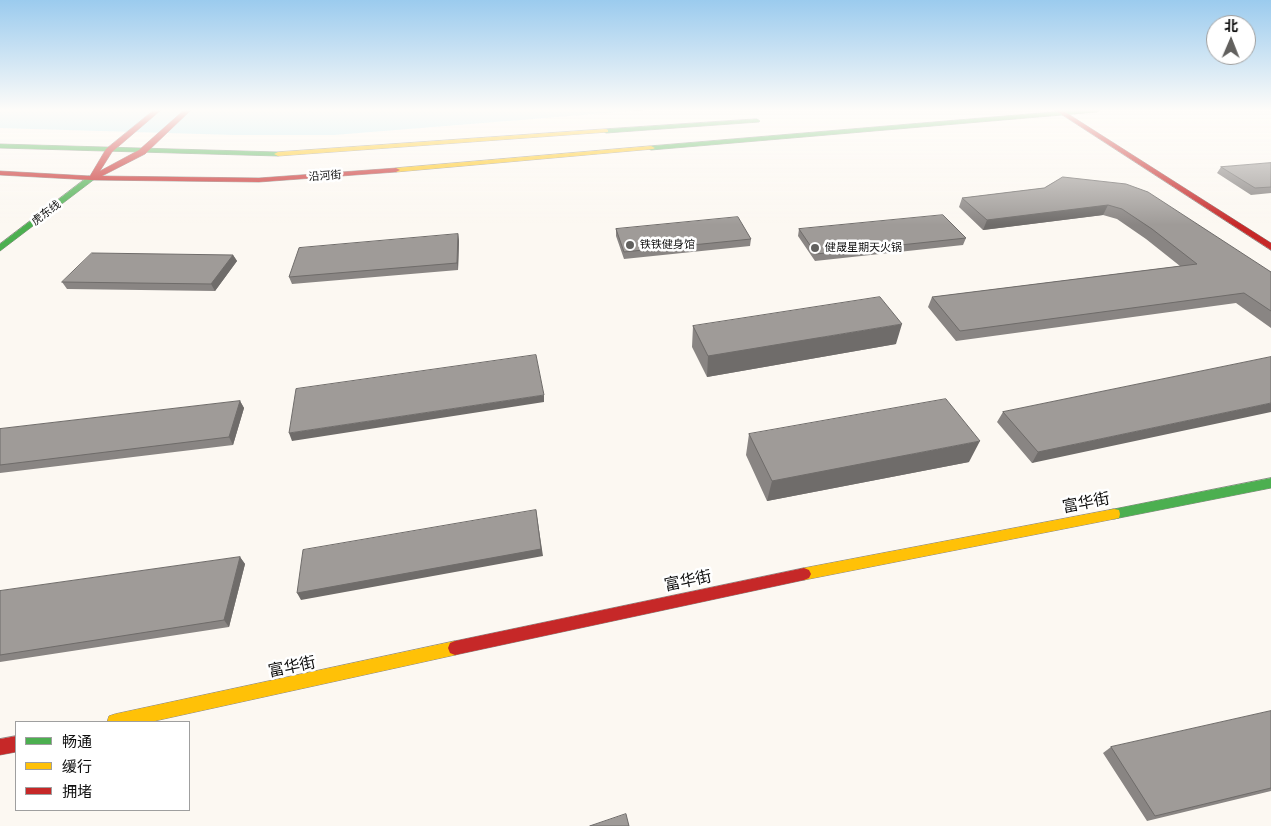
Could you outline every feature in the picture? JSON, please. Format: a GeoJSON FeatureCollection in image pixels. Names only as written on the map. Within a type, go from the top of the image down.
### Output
{"type":"FeatureCollection","features":[{"type":"Feature","properties":{"kind":"main road","name":"沿河街"},"geometry":{"type":"LineString","coordinates":[[56,149],[240,154],[309,153],[371,149]]}},
{"type":"Feature","properties":{"kind":"main road"},"geometry":{"type":"LineString","coordinates":[[92,178],[112,149]]}},
{"type":"Feature","properties":{"kind":"main road"},"geometry":{"type":"LineString","coordinates":[[92,178],[146,149]]}},
{"type":"Feature","properties":{"kind":"main road","name":"沿河街"},"geometry":{"type":"LineString","coordinates":[[0,173],[92,178],[259,180],[342,175],[644,149]]}},
{"type":"Feature","properties":{"kind":"main road"},"geometry":{"type":"LineString","coordinates":[[1118,149],[1271,247]]}},
{"type":"Feature","properties":{"kind":"main road","name":"虎东线"},"geometry":{"type":"LineString","coordinates":[[0,248],[92,178]]}},
{"type":"Feature","properties":{"kind":"main road","name":"富华街"},"geometry":{"type":"LineString","coordinates":[[120,721],[751,584],[1271,484]]}},
{"type":"Feature","properties":{"kind":"main road"},"geometry":{"type":"LineString","coordinates":[[0,747],[15,744]]}},
{"type":"Feature","properties":{"kind":"building"},"geometry":{"type":"Polygon","coordinates":[[[1271,163],[1271,187],[1255,188],[1221,167],[1271,163]]]}},
{"type":"Feature","properties":{"kind":"building"},"geometry":{"type":"Polygon","coordinates":[[[1063,177],[1126,184],[1148,192],[1271,272],[1271,311],[1244,293],[960,331],[932,297],[1197,264],[1152,229],[1122,209],[1108,205],[987,220],[962,198],[1044,188],[1063,177]]]}},
{"type":"Feature","properties":{"kind":"building"},"geometry":{"type":"Polygon","coordinates":[[[943,215],[966,238],[816,254],[799,229],[943,215]]]}},
{"type":"Feature","properties":{"kind":"building"},"geometry":{"type":"Polygon","coordinates":[[[738,217],[751,239],[624,252],[616,229],[738,217]]]}},
{"type":"Feature","properties":{"kind":"building"},"geometry":{"type":"Polygon","coordinates":[[[458,234],[457,263],[289,277],[299,248],[458,234]]]}},
{"type":"Feature","properties":{"kind":"building"},"geometry":{"type":"Polygon","coordinates":[[[92,253],[233,255],[211,284],[62,282],[92,253]]]}},
{"type":"Feature","properties":{"kind":"building"},"geometry":{"type":"Polygon","coordinates":[[[880,297],[902,324],[708,356],[693,326],[880,297]]]}},
{"type":"Feature","properties":{"kind":"building"},"geometry":{"type":"Polygon","coordinates":[[[536,355],[544,395],[289,433],[296,389],[536,355]]]}},
{"type":"Feature","properties":{"kind":"building"},"geometry":{"type":"Polygon","coordinates":[[[1271,357],[1271,403],[1038,452],[1003,412],[1271,357]]]}},
{"type":"Feature","properties":{"kind":"building"},"geometry":{"type":"Polygon","coordinates":[[[946,399],[980,441],[772,481],[749,434],[946,399]]]}},
{"type":"Feature","properties":{"kind":"building"},"geometry":{"type":"Polygon","coordinates":[[[240,401],[229,437],[0,465],[0,429],[240,401]]]}},
{"type":"Feature","properties":{"kind":"building"},"geometry":{"type":"Polygon","coordinates":[[[536,510],[541,549],[297,593],[303,550],[536,510]]]}},
{"type":"Feature","properties":{"kind":"building"},"geometry":{"type":"Polygon","coordinates":[[[240,557],[224,620],[0,655],[0,591],[240,557]]]}},
{"type":"Feature","properties":{"kind":"building"},"geometry":{"type":"Polygon","coordinates":[[[1271,711],[1271,788],[1155,816],[1111,747],[1271,711]]]}},
{"type":"Feature","properties":{"kind":"building"},"geometry":{"type":"Polygon","coordinates":[[[626,814],[629,826],[590,826],[626,814]]]}},
{"type":"Feature","properties":{"kind":"traffic: fast"},"geometry":{"type":"LineString","coordinates":[[88,149],[278,154]]}},
{"type":"Feature","properties":{"kind":"traffic: fast"},"geometry":{"type":"LineString","coordinates":[[0,248],[92,178]]}},
{"type":"Feature","properties":{"kind":"traffic: fast"},"geometry":{"type":"LineString","coordinates":[[1114,514],[1271,483]]}},
{"type":"Feature","properties":{"kind":"traffic: slow"},"geometry":{"type":"LineString","coordinates":[[278,154],[356,149]]}},
{"type":"Feature","properties":{"kind":"traffic: slow"},"geometry":{"type":"LineString","coordinates":[[396,170],[645,149]]}},
{"type":"Feature","properties":{"kind":"traffic: slow"},"geometry":{"type":"LineString","coordinates":[[804,574],[1114,514]]}},
{"type":"Feature","properties":{"kind":"traffic: slow"},"geometry":{"type":"LineString","coordinates":[[120,721],[455,648]]}},
{"type":"Feature","properties":{"kind":"traffic: jam"},"geometry":{"type":"LineString","coordinates":[[112,149],[92,178],[146,149]]}},
{"type":"Feature","properties":{"kind":"traffic: jam"},"geometry":{"type":"LineString","coordinates":[[1118,149],[1271,247]]}},
{"type":"Feature","properties":{"kind":"traffic: jam"},"geometry":{"type":"LineString","coordinates":[[0,173],[92,178],[259,180],[396,170]]}},
{"type":"Feature","properties":{"kind":"traffic: jam"},"geometry":{"type":"LineString","coordinates":[[455,648],[804,574]]}},
{"type":"Feature","properties":{"kind":"traffic: jam"},"geometry":{"type":"LineString","coordinates":[[0,747],[15,744]]}},
{"type":"Feature","properties":{"kind":"place","name":"铁铁健身馆"},"geometry":{"type":"Point","coordinates":[630,245]}},
{"type":"Feature","properties":{"kind":"place","name":"健晟星期天火锅"},"geometry":{"type":"Point","coordinates":[815,248]}}]}
